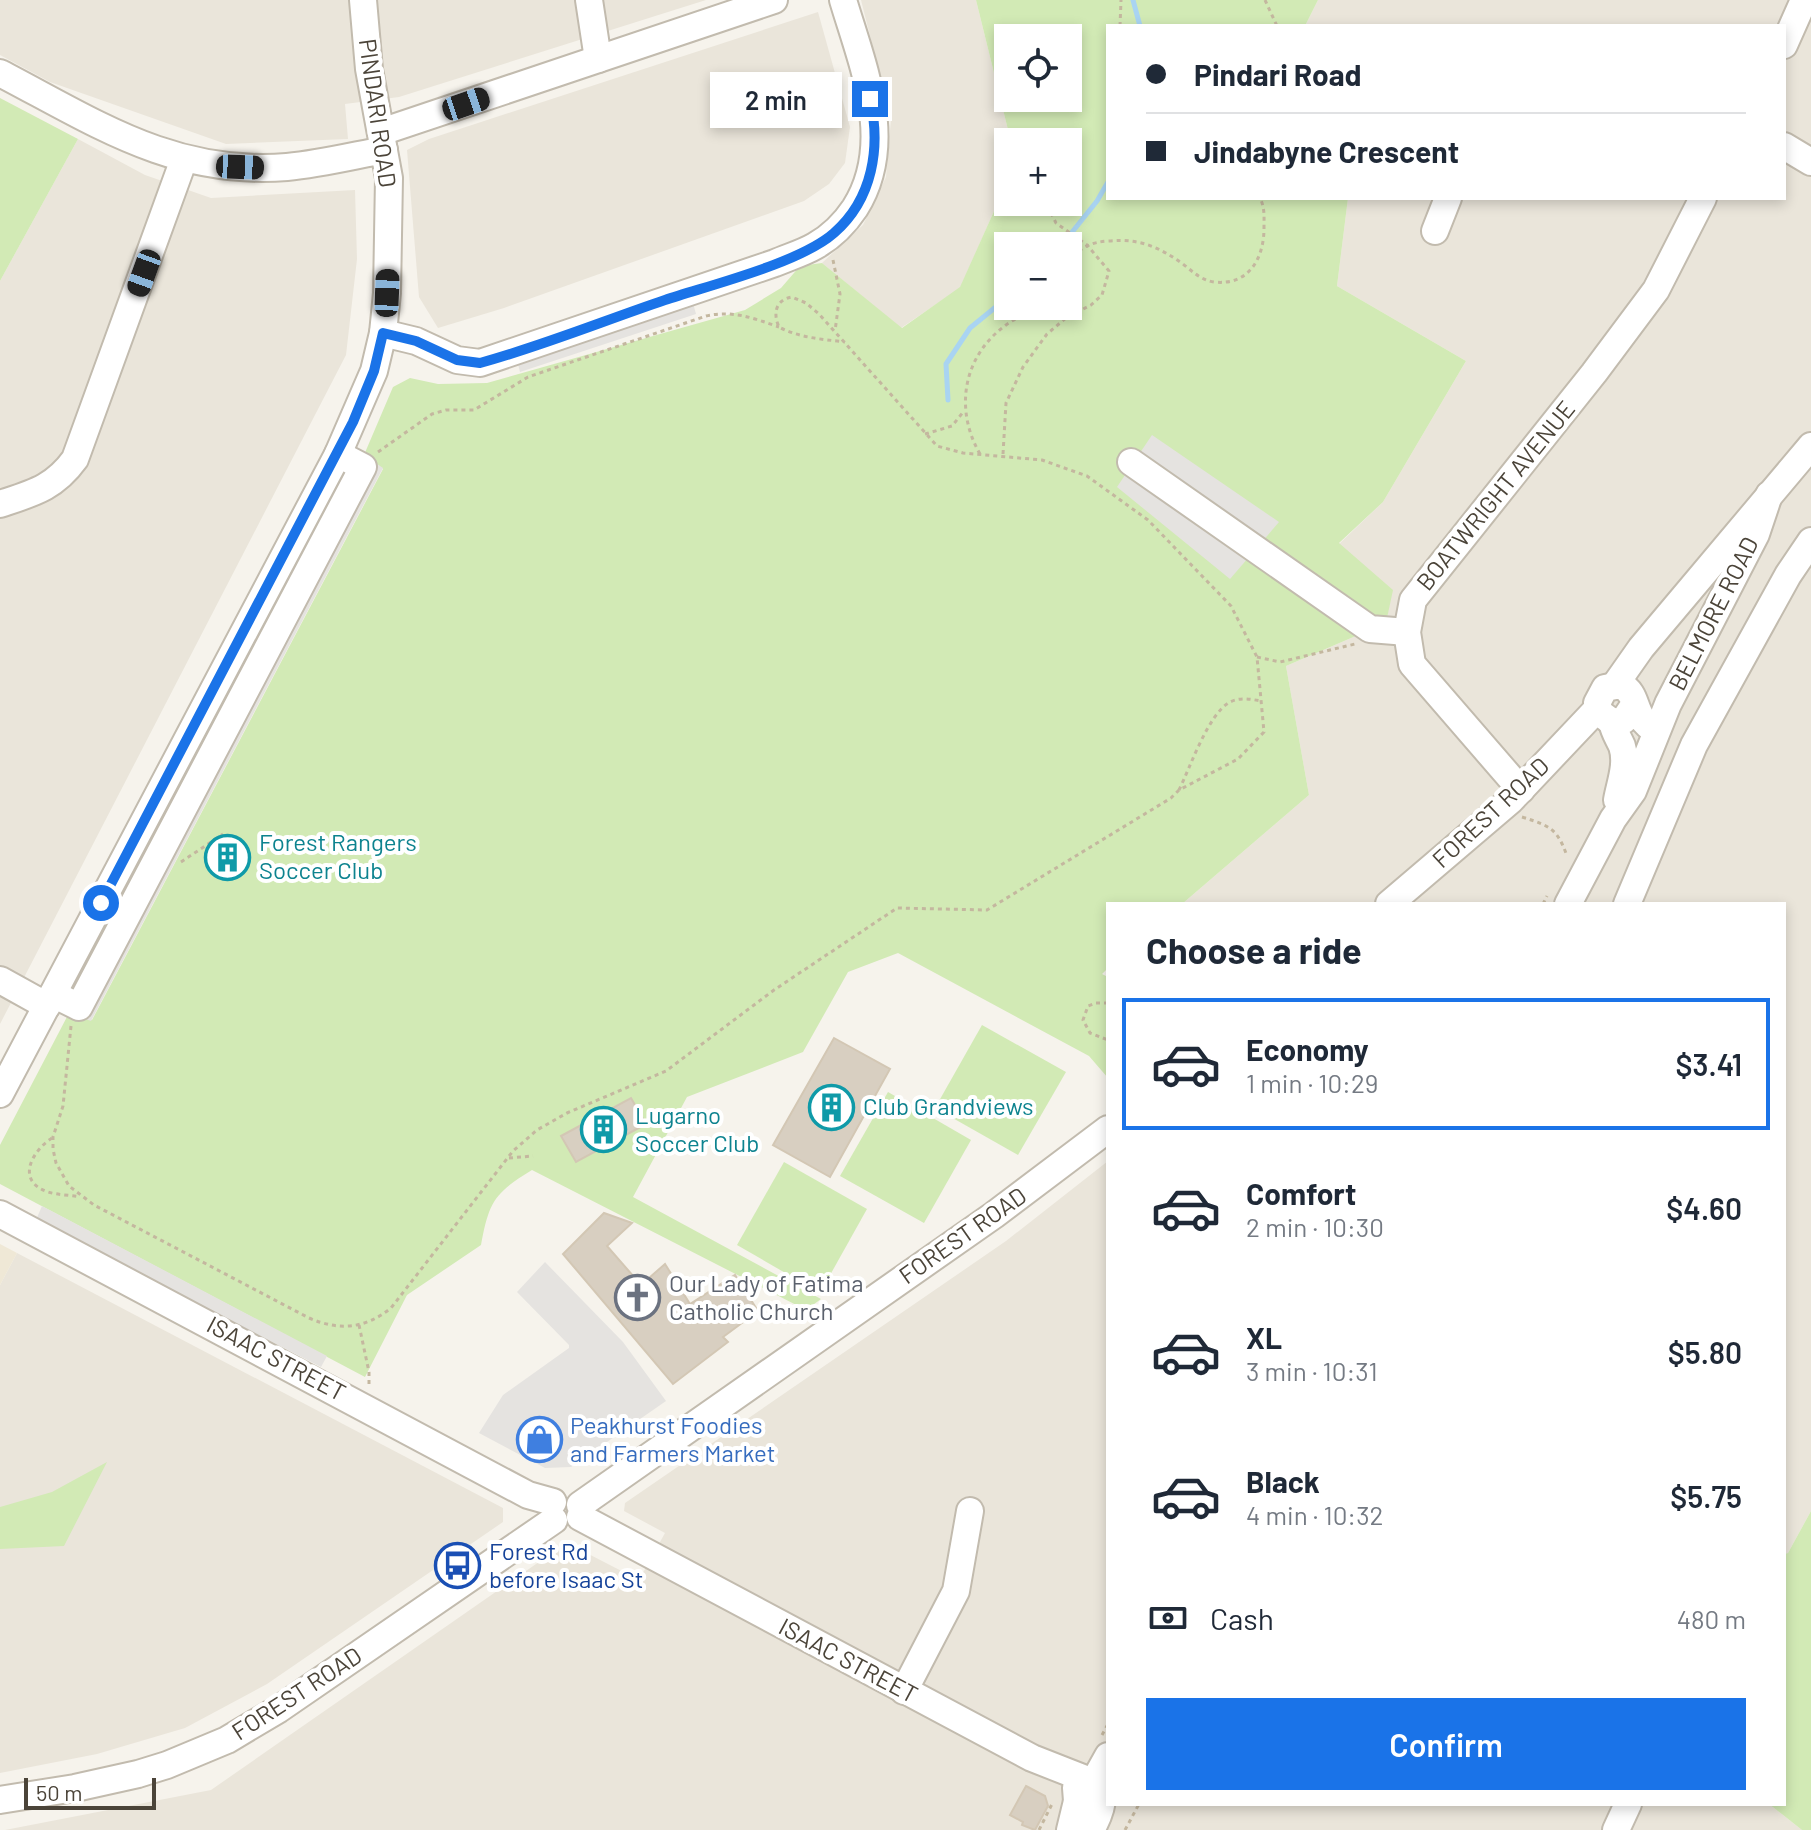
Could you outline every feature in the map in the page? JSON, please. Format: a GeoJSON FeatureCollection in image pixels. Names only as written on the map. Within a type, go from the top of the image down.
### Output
{"type":"FeatureCollection","features":[{"type":"Feature","properties":{"kind":"street","name":"PINDARI ROAD"},"geometry":{"type":"LineString","coordinates":[[0,1094],[57,1001],[346,458],[383,333],[387,293],[390,204],[369,69],[363,0]]}},
{"type":"Feature","properties":{"kind":"street"},"geometry":{"type":"LineString","coordinates":[[589,0],[598,59]]}},
{"type":"Feature","properties":{"kind":"street"},"geometry":{"type":"LineString","coordinates":[[0,73],[121,137],[184,159],[240,167],[287,167],[382,141],[598,59],[774,0]]}},
{"type":"Feature","properties":{"kind":"street"},"geometry":{"type":"LineString","coordinates":[[383,333],[416,341],[457,360],[480,363],[764,267],[824,240],[849,217],[860,200],[873,169],[875,152],[875,119],[843,0]]}},
{"type":"Feature","properties":{"kind":"street"},"geometry":{"type":"LineString","coordinates":[[1786,40],[1804,0]]}},
{"type":"Feature","properties":{"kind":"street"},"geometry":{"type":"LineString","coordinates":[[1786,147],[1811,162]]}},
{"type":"Feature","properties":{"kind":"street"},"geometry":{"type":"LineString","coordinates":[[0,504],[68,482],[184,159]]}},
{"type":"Feature","properties":{"kind":"street"},"geometry":{"type":"LineString","coordinates":[[1435,231],[1447,200]]}},
{"type":"Feature","properties":{"kind":"street","name":"BOATWRIGHT AVENUE"},"geometry":{"type":"LineString","coordinates":[[1407,632],[1413,600],[1594,373],[1656,290],[1702,200]]}},
{"type":"Feature","properties":{"kind":"street"},"geometry":{"type":"LineString","coordinates":[[1685,767],[1653,740],[1628,696],[1641,648],[1769,495],[1806,461]]}},
{"type":"Feature","properties":{"kind":"street"},"geometry":{"type":"LineString","coordinates":[[1131,462],[1370,629],[1407,632],[1412,664],[1514,797]]}},
{"type":"Feature","properties":{"kind":"street","name":"BELMORE ROAD"},"geometry":{"type":"LineString","coordinates":[[1569,902],[1613,819],[1633,791],[1683,673],[1756,534],[1769,495]]}},
{"type":"Feature","properties":{"kind":"street"},"geometry":{"type":"LineString","coordinates":[[1628,902],[1694,745],[1788,575],[1811,541]]}},
{"type":"Feature","properties":{"kind":"street","name":"FOREST ROAD"},"geometry":{"type":"LineString","coordinates":[[1391,902],[1514,797],[1576,729],[1593,716],[1606,717],[1601,692],[1628,696]]}},
{"type":"Feature","properties":{"kind":"street","name":"BELMORE ROAD"},"geometry":{"type":"LineString","coordinates":[[1606,717],[1624,757],[1613,819]]}},
{"type":"Feature","properties":{"kind":"street"},"geometry":{"type":"LineString","coordinates":[[0,980],[57,1001]]}},
{"type":"Feature","properties":{"kind":"street","name":"FOREST ROAD"},"geometry":{"type":"LineString","coordinates":[[3,1801],[138,1774],[167,1765],[227,1740],[279,1709],[994,1215],[1106,1131]]}},
{"type":"Feature","properties":{"kind":"street","name":"ISAAC STREET"},"geometry":{"type":"LineString","coordinates":[[0,1214],[528,1495],[567,1511],[1088,1790]]}},
{"type":"Feature","properties":{"kind":"street"},"geometry":{"type":"LineString","coordinates":[[904,1691],[956,1591],[970,1511]]}},
{"type":"Feature","properties":{"kind":"street"},"geometry":{"type":"LineString","coordinates":[[1070,1830],[1106,1759]]}},
{"type":"Feature","properties":{"kind":"street"},"geometry":{"type":"LineString","coordinates":[[1088,1790],[1091,1830]]}},
{"type":"Feature","properties":{"kind":"street"},"geometry":{"type":"LineString","coordinates":[[1616,1830],[1627,1806]]}},
{"type":"Feature","properties":{"kind":"path"},"geometry":{"type":"LineString","coordinates":[[1120,24],[1121,0]]}},
{"type":"Feature","properties":{"kind":"path"},"geometry":{"type":"LineString","coordinates":[[1265,0],[1276,24]]}},
{"type":"Feature","properties":{"kind":"path"},"geometry":{"type":"LineString","coordinates":[[1082,250],[1087,245],[1117,240],[1142,241],[1157,247],[1199,277],[1213,282],[1230,281],[1249,272],[1259,261],[1264,245],[1264,210],[1261,200]]}},
{"type":"Feature","properties":{"kind":"path"},"geometry":{"type":"LineString","coordinates":[[1003,454],[1006,403],[1023,367],[1047,334],[1102,295],[1109,271],[1087,245],[1056,223],[1052,216]]}},
{"type":"Feature","properties":{"kind":"path"},"geometry":{"type":"LineString","coordinates":[[824,240],[839,285],[835,331]]}},
{"type":"Feature","properties":{"kind":"path"},"geometry":{"type":"LineString","coordinates":[[53,1137],[40,1147],[29,1164],[32,1177],[47,1191],[80,1197],[309,1318],[334,1327],[359,1325],[381,1316],[399,1299],[507,1158],[527,1137],[550,1122],[673,1066],[774,990],[897,908],[987,910],[1171,798],[1179,790],[1238,759],[1264,732],[1257,657],[1231,606],[1148,520],[1087,476],[1042,460],[948,450],[937,446],[812,307],[792,297],[784,299],[776,309],[779,327]]}},
{"type":"Feature","properties":{"kind":"path"},"geometry":{"type":"LineString","coordinates":[[346,458],[362,449],[371,453],[385,449],[432,414],[480,408],[523,380],[706,316],[725,313],[744,315],[805,337],[845,342]]}},
{"type":"Feature","properties":{"kind":"path"},"geometry":{"type":"LineString","coordinates":[[980,454],[968,434],[966,383],[986,343],[1015,320]]}},
{"type":"Feature","properties":{"kind":"path"},"geometry":{"type":"LineString","coordinates":[[520,372],[523,380]]}},
{"type":"Feature","properties":{"kind":"path"},"geometry":{"type":"LineString","coordinates":[[925,434],[952,426],[965,410]]}},
{"type":"Feature","properties":{"kind":"path"},"geometry":{"type":"LineString","coordinates":[[1257,657],[1280,662],[1364,642]]}},
{"type":"Feature","properties":{"kind":"path"},"geometry":{"type":"LineString","coordinates":[[1179,790],[1220,710],[1239,699],[1261,701]]}},
{"type":"Feature","properties":{"kind":"path"},"geometry":{"type":"LineString","coordinates":[[1514,797],[1521,817],[1551,828],[1560,837],[1567,858],[1585,871]]}},
{"type":"Feature","properties":{"kind":"path"},"geometry":{"type":"LineString","coordinates":[[178,861],[182,863],[223,834]]}},
{"type":"Feature","properties":{"kind":"path"},"geometry":{"type":"LineString","coordinates":[[57,1001],[67,1012],[71,1025],[63,1106],[53,1137],[56,1163],[62,1176],[80,1197]]}},
{"type":"Feature","properties":{"kind":"path"},"geometry":{"type":"LineString","coordinates":[[1106,1003],[1088,1006],[1083,1020],[1090,1033],[1106,1040]]}},
{"type":"Feature","properties":{"kind":"path"},"geometry":{"type":"LineString","coordinates":[[507,1158],[533,1156]]}},
{"type":"Feature","properties":{"kind":"path"},"geometry":{"type":"LineString","coordinates":[[359,1325],[369,1372],[369,1385],[361,1405]]}},
{"type":"Feature","properties":{"kind":"path"},"geometry":{"type":"LineString","coordinates":[[1039,1830],[1088,1790]]}},
{"type":"Feature","properties":{"kind":"path"},"geometry":{"type":"LineString","coordinates":[[1125,1830],[1138,1806]]}},
{"type":"Feature","properties":{"kind":"shaded area"},"geometry":{"type":"Polygon","coordinates":[[[0,0],[706,0],[399,97],[345,104],[348,139],[226,144],[50,82],[0,55],[0,0]]]}},
{"type":"Feature","properties":{"kind":"shaded area"},"geometry":{"type":"Polygon","coordinates":[[[861,0],[976,0],[994,73],[994,112],[1004,112],[1008,128],[994,128],[994,212],[960,288],[901,328],[822,263],[863,225],[886,177],[891,119],[861,0]]]}},
{"type":"Feature","properties":{"kind":"shaded area"},"geometry":{"type":"Polygon","coordinates":[[[1318,0],[1811,0],[1811,1511],[1788,1553],[1786,902],[1184,902],[1309,795],[1286,666],[1386,623],[1392,590],[1339,544],[1383,502],[1466,361],[1337,286],[1348,200],[1786,200],[1786,24],[1306,24],[1318,0]]]}},
{"type":"Feature","properties":{"kind":"shaded area"},"geometry":{"type":"Polygon","coordinates":[[[818,12],[850,127],[845,163],[829,184],[804,201],[504,308],[438,328],[419,297],[407,150],[429,139],[818,12]]]}},
{"type":"Feature","properties":{"kind":"shaded area"},"geometry":{"type":"Polygon","coordinates":[[[78,139],[145,175],[211,198],[355,190],[357,259],[346,355],[0,1024],[0,281],[78,139]]]}},
{"type":"Feature","properties":{"kind":"shaded area"},"geometry":{"type":"Polygon","coordinates":[[[690,292],[696,314],[520,372],[515,352],[690,292]]]}},
{"type":"Feature","properties":{"kind":"shaded area"},"geometry":{"type":"Polygon","coordinates":[[[1152,435],[1279,522],[1230,579],[1117,487],[1152,435]]]}},
{"type":"Feature","properties":{"kind":"shaded area"},"geometry":{"type":"Polygon","coordinates":[[[364,455],[383,468],[91,1021],[69,1013],[364,455]]]}},
{"type":"Feature","properties":{"kind":"shaded area"},"geometry":{"type":"Polygon","coordinates":[[[1106,1163],[1106,1806],[1772,1806],[1802,1830],[5,1830],[211,1790],[559,1548],[573,1546],[639,1580],[665,1533],[624,1511],[625,1503],[1006,1241],[1106,1163]]]}},
{"type":"Feature","properties":{"kind":"shaded area"},"geometry":{"type":"Polygon","coordinates":[[[42,1206],[327,1356],[321,1367],[36,1220],[42,1206]]]}},
{"type":"Feature","properties":{"kind":"shaded area"},"geometry":{"type":"Polygon","coordinates":[[[0,1244],[17,1253],[0,1285],[0,1244]]]}},
{"type":"Feature","properties":{"kind":"shaded area"},"geometry":{"type":"Polygon","coordinates":[[[17,1253],[503,1508],[503,1522],[267,1684],[185,1728],[97,1754],[0,1773],[0,1285],[17,1253]]]}},
{"type":"Feature","properties":{"kind":"shaded area"},"geometry":{"type":"Polygon","coordinates":[[[545,1262],[623,1342],[666,1401],[571,1467],[545,1468],[479,1433],[503,1395],[569,1348],[517,1292],[545,1262]]]}},
{"type":"Feature","properties":{"kind":"green space"},"geometry":{"type":"Polygon","coordinates":[[[976,0],[1318,0],[1306,24],[1106,24],[1106,200],[1348,200],[1337,286],[1466,361],[1383,502],[1339,543],[1393,590],[1386,623],[1286,666],[1309,795],[1184,902],[1106,902],[1106,970],[1102,974],[1106,976],[1106,1076],[1089,1056],[898,953],[848,972],[803,1052],[687,1097],[633,1197],[821,1299],[806,1310],[532,1170],[509,1185],[495,1200],[481,1245],[407,1295],[365,1377],[0,1184],[0,1145],[69,1013],[92,1020],[383,469],[364,455],[393,387],[410,378],[438,384],[487,383],[745,310],[781,288],[800,266],[822,263],[902,328],[960,287],[994,211],[994,216],[1082,216],[1082,128],[1008,128],[1004,112],[1082,112],[1082,24],[994,24],[994,73],[976,0]]]}},
{"type":"Feature","properties":{"kind":"green space"},"geometry":{"type":"Polygon","coordinates":[[[0,98],[78,139],[0,281],[0,98]]]}},
{"type":"Feature","properties":{"kind":"green space"},"geometry":{"type":"Polygon","coordinates":[[[982,1025],[1066,1072],[1018,1155],[935,1108],[982,1025]]]}},
{"type":"Feature","properties":{"kind":"green space"},"geometry":{"type":"Polygon","coordinates":[[[888,1092],[971,1140],[924,1223],[840,1176],[888,1092]]]}},
{"type":"Feature","properties":{"kind":"green space"},"geometry":{"type":"Polygon","coordinates":[[[784,1162],[867,1209],[820,1293],[737,1245],[784,1162]]]}},
{"type":"Feature","properties":{"kind":"green space"},"geometry":{"type":"Polygon","coordinates":[[[107,1462],[64,1546],[0,1549],[0,1507],[52,1492],[107,1462]]]}},
{"type":"Feature","properties":{"kind":"green space"},"geometry":{"type":"Polygon","coordinates":[[[1811,1511],[1811,1830],[1802,1830],[1772,1806],[1786,1806],[1788,1553],[1811,1511]]]}},
{"type":"Feature","properties":{"kind":"building","name":"Forest Rangers Soccer Club"},"geometry":{"type":"Polygon","coordinates":[[[224,843],[243,852],[233,872],[214,863],[224,843]]]}},
{"type":"Feature","properties":{"kind":"building","name":"Club Grandviews"},"geometry":{"type":"Polygon","coordinates":[[[834,1038],[890,1069],[830,1177],[773,1145],[834,1038]]]}},
{"type":"Feature","properties":{"kind":"building","name":"Lugarno Soccer Club"},"geometry":{"type":"Polygon","coordinates":[[[631,1098],[646,1124],[576,1162],[561,1136],[631,1098]]]}},
{"type":"Feature","properties":{"kind":"building","name":"Our Lady of Fatima Catholic Church"},"geometry":{"type":"Polygon","coordinates":[[[604,1213],[632,1223],[607,1246],[641,1285],[665,1264],[690,1304],[735,1275],[758,1311],[723,1337],[728,1342],[673,1384],[563,1254],[604,1213]]]}},
{"type":"Feature","properties":{"kind":"building"},"geometry":{"type":"Polygon","coordinates":[[[1026,1786],[1045,1796],[1048,1806],[1035,1830],[1022,1825],[1023,1822],[1010,1815],[1026,1786]]]}},
{"type":"Feature","properties":{"kind":"waterway"},"geometry":{"type":"LineString","coordinates":[[1133,0],[1139,24]]}},
{"type":"Feature","properties":{"kind":"waterway"},"geometry":{"type":"LineString","coordinates":[[1072,232],[1106,185]]}},
{"type":"Feature","properties":{"kind":"waterway"},"geometry":{"type":"LineString","coordinates":[[948,400],[946,364],[970,328],[994,308]]}},
{"type":"Feature","properties":{"kind":"place","name":"Forest Rangers Soccer Club"},"geometry":{"type":"Point","coordinates":[228,857]}},
{"type":"Feature","properties":{"kind":"place","name":"Club Grandviews"},"geometry":{"type":"Point","coordinates":[832,1107]}},
{"type":"Feature","properties":{"kind":"place","name":"Lugarno Soccer Club"},"geometry":{"type":"Point","coordinates":[604,1130]}},
{"type":"Feature","properties":{"kind":"place","name":"Our Lady of Fatima Catholic Church"},"geometry":{"type":"Point","coordinates":[638,1298]}},
{"type":"Feature","properties":{"kind":"place","name":"Peakhurst Foodies and Farmers Market"},"geometry":{"type":"Point","coordinates":[539,1440]}},
{"type":"Feature","properties":{"kind":"place","name":"Forest Rd before Isaac St"},"geometry":{"type":"Point","coordinates":[458,1566]}},
{"type":"Feature","properties":{"kind":"route"},"geometry":{"type":"LineString","coordinates":[[101,903],[353,422],[374,371],[383,333],[416,341],[457,360],[480,363],[775,263],[816,245],[834,233],[849,217],[873,169],[876,135],[870,99]]}}]}
